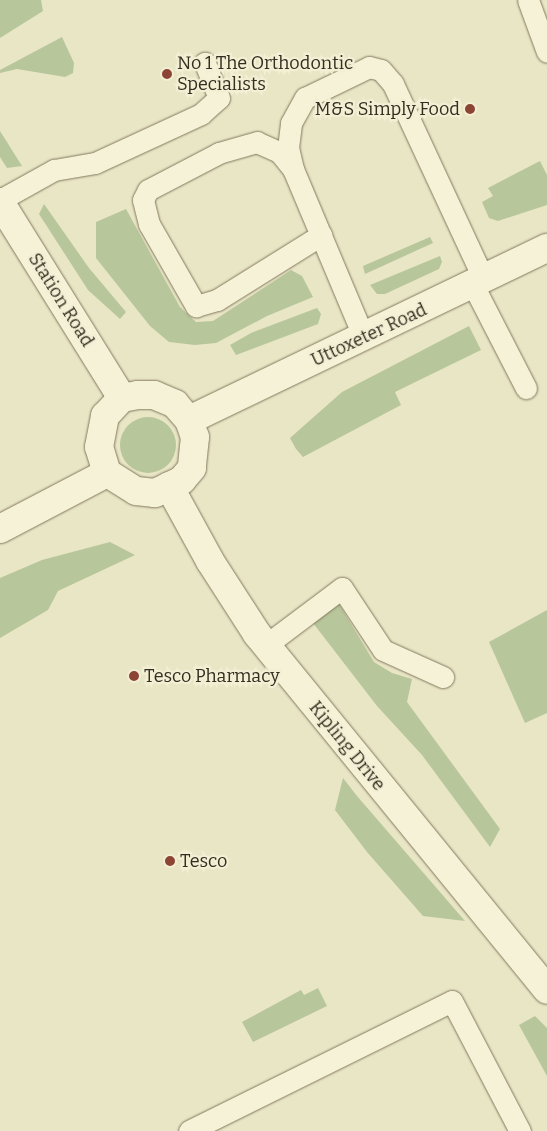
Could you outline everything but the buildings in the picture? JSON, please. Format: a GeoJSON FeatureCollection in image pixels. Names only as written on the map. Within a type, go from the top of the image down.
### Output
{"type":"FeatureCollection","features":[{"type":"Feature","properties":{"kind":"main road","name":"Station Road"},"geometry":{"type":"LineString","coordinates":[[0,201],[122,398]]}},
{"type":"Feature","properties":{"kind":"main road","name":"Uttoxeter Road"},"geometry":{"type":"LineString","coordinates":[[189,420],[479,283],[547,248]]}},
{"type":"Feature","properties":{"kind":"main road"},"geometry":{"type":"LineString","coordinates":[[154,395],[175,404],[189,420],[195,437],[192,468],[182,480],[155,493],[136,491],[107,473],[99,447],[100,431],[105,416],[122,398],[154,395]]}},
{"type":"Feature","properties":{"kind":"main road"},"geometry":{"type":"LineString","coordinates":[[0,529],[107,473]]}},
{"type":"Feature","properties":{"kind":"main road","name":"Kipling Drive"},"geometry":{"type":"LineString","coordinates":[[169,486],[210,561],[266,645],[547,990]]}},
{"type":"Feature","properties":{"kind":"lane"},"geometry":{"type":"LineString","coordinates":[[531,4],[547,52]]}},
{"type":"Feature","properties":{"kind":"lane"},"geometry":{"type":"LineString","coordinates":[[0,201],[54,170],[95,163],[201,114],[219,98],[205,63]]}},
{"type":"Feature","properties":{"kind":"lane"},"geometry":{"type":"LineString","coordinates":[[293,169],[288,135],[296,110],[305,98],[369,66],[381,70],[392,84],[526,388]]}},
{"type":"Feature","properties":{"kind":"lane"},"geometry":{"type":"LineString","coordinates":[[321,235],[217,300],[196,306],[149,224],[143,200],[148,190],[220,153],[257,142],[280,152],[293,169],[321,235],[364,338]]}},
{"type":"Feature","properties":{"kind":"lane"},"geometry":{"type":"LineString","coordinates":[[266,645],[342,588],[383,650],[443,677]]}},
{"type":"Feature","properties":{"kind":"lane"},"geometry":{"type":"LineString","coordinates":[[189,1131],[452,1001],[520,1131]]}},
{"type":"Feature","properties":{"kind":"green space"},"geometry":{"type":"Polygon","coordinates":[[[0,0],[41,0],[43,11],[0,38],[0,0]]]}},
{"type":"Feature","properties":{"kind":"green space"},"geometry":{"type":"Polygon","coordinates":[[[62,37],[74,63],[73,73],[65,77],[17,69],[0,73],[0,70],[62,37]]]}},
{"type":"Feature","properties":{"kind":"green space"},"geometry":{"type":"Polygon","coordinates":[[[0,131],[22,166],[7,168],[0,157],[0,131]]]}},
{"type":"Feature","properties":{"kind":"green space"},"geometry":{"type":"Polygon","coordinates":[[[540,161],[547,175],[547,205],[498,221],[489,218],[482,202],[493,196],[488,188],[540,161]]]}},
{"type":"Feature","properties":{"kind":"green space"},"geometry":{"type":"Polygon","coordinates":[[[44,204],[89,268],[126,312],[120,319],[88,290],[39,214],[44,204]]]}},
{"type":"Feature","properties":{"kind":"green space"},"geometry":{"type":"Polygon","coordinates":[[[126,209],[180,307],[196,322],[213,321],[291,270],[302,276],[313,297],[267,316],[216,343],[195,345],[169,342],[150,326],[96,258],[96,222],[126,209]]]}},
{"type":"Feature","properties":{"kind":"green space"},"geometry":{"type":"Polygon","coordinates":[[[430,237],[433,243],[365,274],[363,266],[430,237]]]}},
{"type":"Feature","properties":{"kind":"green space"},"geometry":{"type":"Polygon","coordinates":[[[440,256],[442,262],[439,269],[385,294],[377,294],[370,285],[440,256]]]}},
{"type":"Feature","properties":{"kind":"green space"},"geometry":{"type":"Polygon","coordinates":[[[317,308],[321,314],[318,324],[236,355],[230,345],[251,333],[317,308]]]}},
{"type":"Feature","properties":{"kind":"green space"},"geometry":{"type":"Polygon","coordinates":[[[469,326],[481,350],[395,392],[401,405],[303,457],[296,449],[290,438],[342,392],[469,326]]]}},
{"type":"Feature","properties":{"kind":"green space"},"geometry":{"type":"Polygon","coordinates":[[[143,417],[153,417],[168,425],[174,434],[176,445],[174,456],[168,465],[153,473],[143,473],[132,468],[125,461],[120,450],[120,440],[125,429],[132,422],[143,417]]]}},
{"type":"Feature","properties":{"kind":"green space"},"geometry":{"type":"Polygon","coordinates":[[[110,542],[135,555],[58,591],[48,610],[0,638],[0,578],[42,560],[110,542]]]}},
{"type":"Feature","properties":{"kind":"green space"},"geometry":{"type":"Polygon","coordinates":[[[339,604],[374,662],[392,673],[412,679],[407,702],[500,829],[490,847],[422,755],[377,706],[313,623],[339,604]]]}},
{"type":"Feature","properties":{"kind":"green space"},"geometry":{"type":"Polygon","coordinates":[[[547,610],[547,713],[525,723],[489,642],[547,610]]]}},
{"type":"Feature","properties":{"kind":"green space"},"geometry":{"type":"Polygon","coordinates":[[[343,778],[465,921],[423,916],[367,852],[335,810],[343,778]]]}},
{"type":"Feature","properties":{"kind":"green space"},"geometry":{"type":"Polygon","coordinates":[[[318,988],[327,1006],[253,1042],[242,1022],[301,990],[304,995],[318,988]]]}},
{"type":"Feature","properties":{"kind":"green space"},"geometry":{"type":"Polygon","coordinates":[[[535,1016],[547,1028],[547,1076],[519,1025],[535,1016]]]}},
{"type":"Feature","properties":{"kind":"place","name":"No 1 The Orthodontic Specialists"},"geometry":{"type":"Point","coordinates":[167,74]}},
{"type":"Feature","properties":{"kind":"place","name":"M&S Simply Food"},"geometry":{"type":"Point","coordinates":[470,109]}},
{"type":"Feature","properties":{"kind":"place","name":"Tesco Pharmacy"},"geometry":{"type":"Point","coordinates":[134,676]}},
{"type":"Feature","properties":{"kind":"place","name":"Tesco"},"geometry":{"type":"Point","coordinates":[170,861]}}]}
